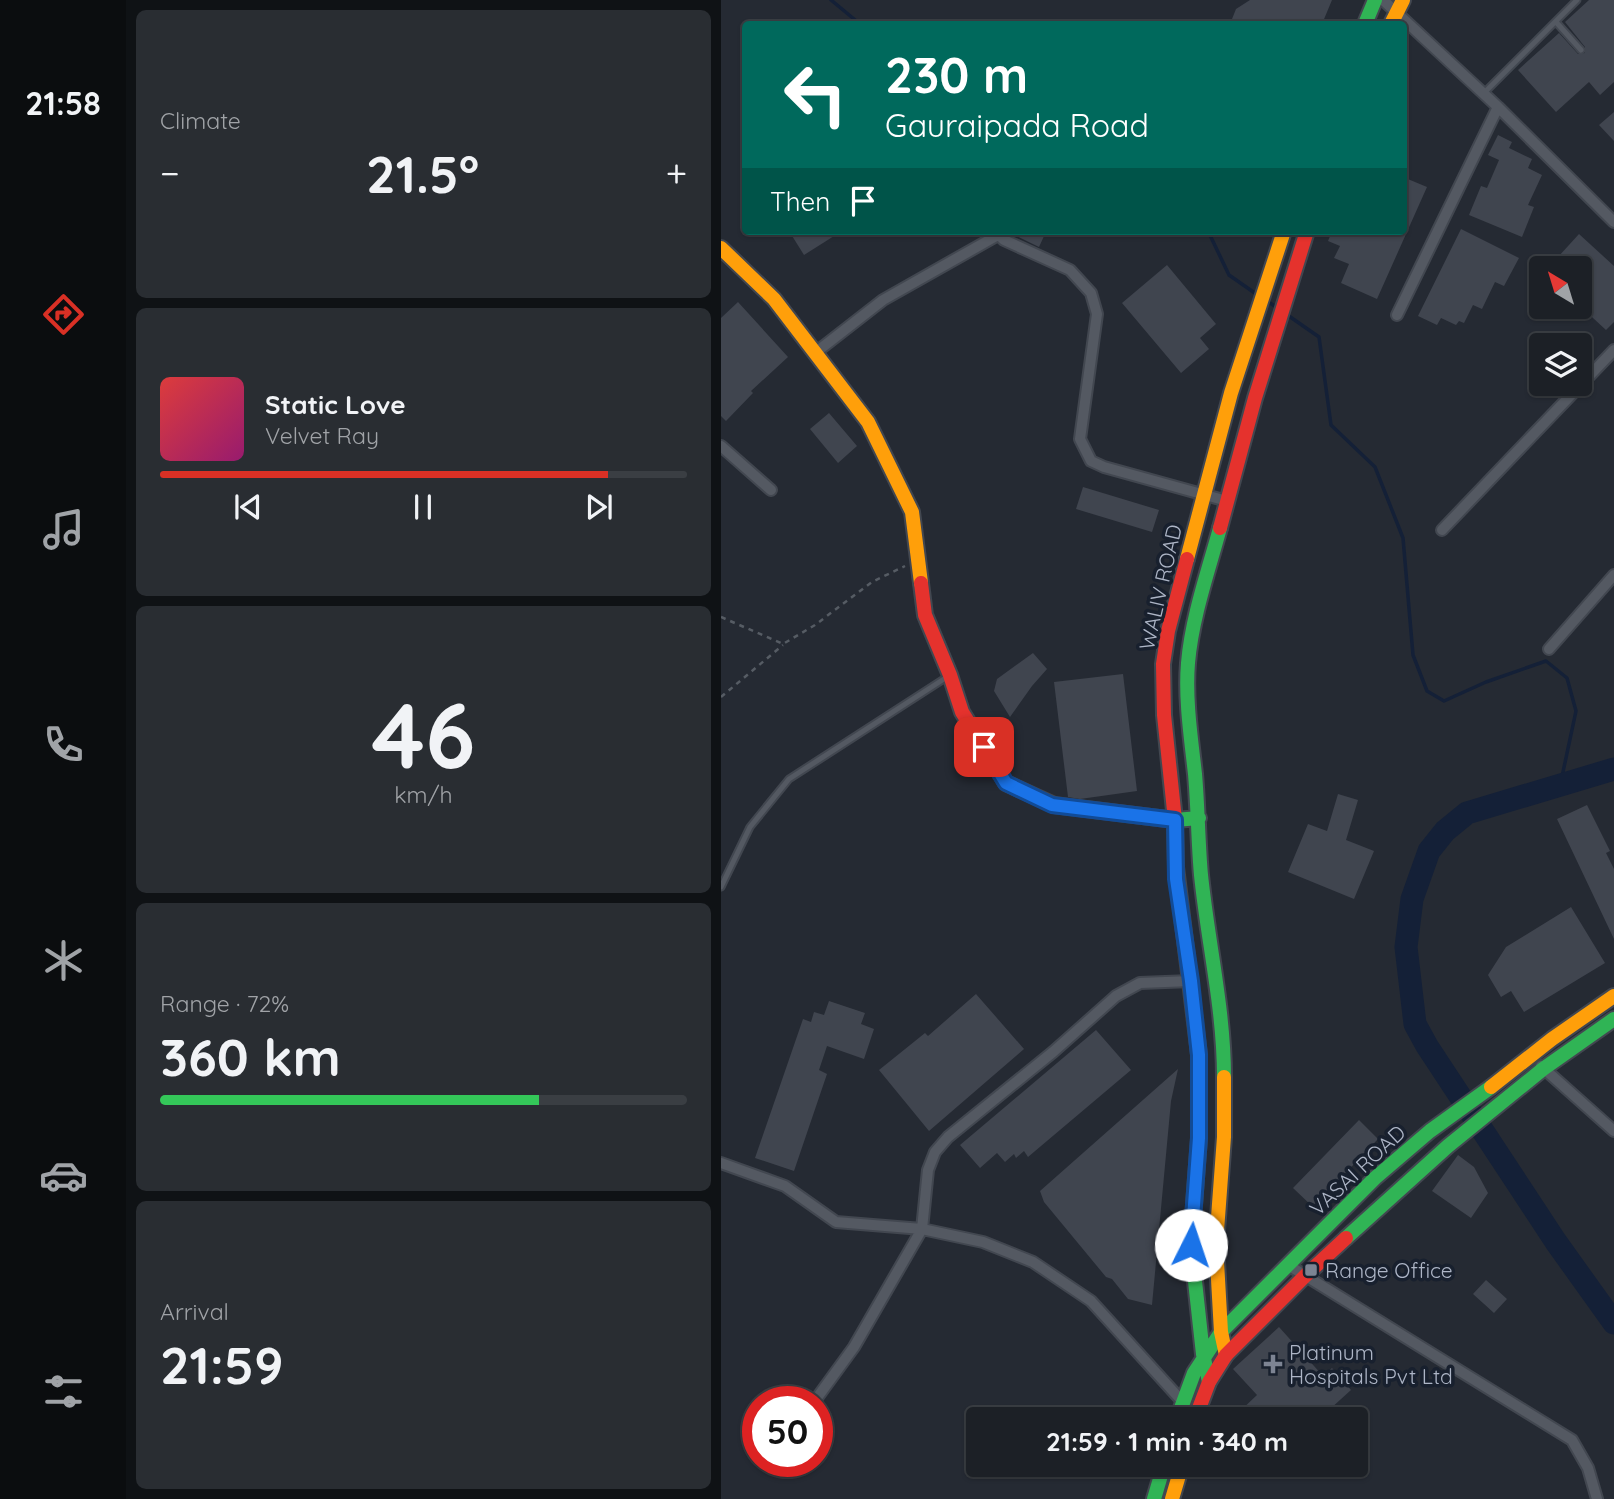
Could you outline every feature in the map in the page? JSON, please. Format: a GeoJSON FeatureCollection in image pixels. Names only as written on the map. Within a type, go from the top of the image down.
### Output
{"type":"FeatureCollection","features":[{"type":"Feature","properties":{"kind":"main road"},"geometry":{"type":"LineString","coordinates":[[1366,21],[1375,0]]}},
{"type":"Feature","properties":{"kind":"main road","name":"WALIV ROAD"},"geometry":{"type":"LineString","coordinates":[[1209,1382],[1203,1354],[1191,1245],[1199,1138],[1199,1069],[1191,981],[1176,879],[1175,820],[1164,715],[1163,664],[1168,631],[1231,393],[1283,235]]}},
{"type":"Feature","properties":{"kind":"main road","name":"WALIV ROAD"},"geometry":{"type":"LineString","coordinates":[[1226,1355],[1221,1332],[1216,1244],[1224,1137],[1224,1052],[1201,874],[1188,664],[1192,634],[1255,398],[1306,235]]}},
{"type":"Feature","properties":{"kind":"main road"},"geometry":{"type":"LineString","coordinates":[[721,247],[774,299],[869,422],[912,512],[925,615],[950,675],[961,712],[1006,783],[1052,805],[1175,820],[1199,818]]}},
{"type":"Feature","properties":{"kind":"main road","name":"VASAI ROAD"},"geometry":{"type":"LineString","coordinates":[[1180,1407],[1203,1354],[1221,1332],[1375,1178],[1430,1130],[1614,996]]}},
{"type":"Feature","properties":{"kind":"main road","name":"VASAI ROAD"},"geometry":{"type":"LineString","coordinates":[[1200,1407],[1209,1382],[1226,1355],[1305,1276],[1448,1146],[1543,1069],[1614,1019]]}},
{"type":"Feature","properties":{"kind":"main road"},"geometry":{"type":"LineString","coordinates":[[1154,1499],[1160,1477]]}},
{"type":"Feature","properties":{"kind":"main road"},"geometry":{"type":"LineString","coordinates":[[1172,1499],[1178,1477]]}},
{"type":"Feature","properties":{"kind":"street"},"geometry":{"type":"LineString","coordinates":[[1383,0],[1397,12]]}},
{"type":"Feature","properties":{"kind":"street"},"geometry":{"type":"LineString","coordinates":[[1407,22],[1614,222]]}},
{"type":"Feature","properties":{"kind":"street"},"geometry":{"type":"LineString","coordinates":[[1397,315],[1498,107]]}},
{"type":"Feature","properties":{"kind":"street"},"geometry":{"type":"LineString","coordinates":[[815,353],[883,300],[994,235]]}},
{"type":"Feature","properties":{"kind":"street"},"geometry":{"type":"LineString","coordinates":[[999,235],[1004,240],[1070,270],[1091,293],[1097,314],[1080,439],[1091,461],[1227,501]]}},
{"type":"Feature","properties":{"kind":"street"},"geometry":{"type":"LineString","coordinates":[[1442,530],[1614,350]]}},
{"type":"Feature","properties":{"kind":"street"},"geometry":{"type":"LineString","coordinates":[[721,446],[771,490]]}},
{"type":"Feature","properties":{"kind":"street"},"geometry":{"type":"LineString","coordinates":[[1549,649],[1614,575]]}},
{"type":"Feature","properties":{"kind":"street"},"geometry":{"type":"LineString","coordinates":[[826,1386],[854,1348],[922,1229],[928,1170],[935,1152],[948,1137],[1053,1052],[1116,996],[1140,983],[1191,981]]}},
{"type":"Feature","properties":{"kind":"street"},"geometry":{"type":"LineString","coordinates":[[1527,1060],[1543,1069],[1614,1131]]}},
{"type":"Feature","properties":{"kind":"street"},"geometry":{"type":"LineString","coordinates":[[721,1163],[785,1186],[836,1222],[922,1229],[983,1242],[1033,1262],[1082,1293],[1181,1400]]}},
{"type":"Feature","properties":{"kind":"street"},"geometry":{"type":"LineString","coordinates":[[1287,1265],[1572,1440],[1588,1468],[1597,1499]]}},
{"type":"Feature","properties":{"kind":"lane"},"geometry":{"type":"LineString","coordinates":[[1483,94],[1577,0]]}},
{"type":"Feature","properties":{"kind":"lane"},"geometry":{"type":"LineString","coordinates":[[1556,22],[1581,50]]}},
{"type":"Feature","properties":{"kind":"lane"},"geometry":{"type":"LineString","coordinates":[[721,887],[750,827],[789,779],[950,675]]}},
{"type":"Feature","properties":{"kind":"path"},"geometry":{"type":"LineString","coordinates":[[721,697],[783,644],[815,625],[872,582],[918,560]]}},
{"type":"Feature","properties":{"kind":"path"},"geometry":{"type":"LineString","coordinates":[[721,617],[783,644]]}},
{"type":"Feature","properties":{"kind":"building"},"geometry":{"type":"Polygon","coordinates":[[[1250,0],[1332,0],[1323,21],[1231,21],[1236,9],[1250,0]]]}},
{"type":"Feature","properties":{"kind":"building"},"geometry":{"type":"Polygon","coordinates":[[[1589,0],[1614,0],[1614,82],[1600,95],[1589,82],[1556,112],[1518,70],[1559,33],[1578,54],[1585,53],[1585,47],[1565,22],[1589,0]]]}},
{"type":"Feature","properties":{"kind":"building"},"geometry":{"type":"Polygon","coordinates":[[[1614,112],[1614,141],[1599,125],[1614,112]]]}},
{"type":"Feature","properties":{"kind":"building"},"geometry":{"type":"Polygon","coordinates":[[[1498,135],[1512,142],[1509,148],[1532,159],[1528,168],[1542,175],[1528,205],[1534,207],[1522,237],[1469,215],[1481,186],[1487,188],[1499,160],[1488,155],[1498,135]]]}},
{"type":"Feature","properties":{"kind":"building"},"geometry":{"type":"Polygon","coordinates":[[[1407,179],[1427,187],[1407,232],[1407,179]]]}},
{"type":"Feature","properties":{"kind":"building"},"geometry":{"type":"Polygon","coordinates":[[[1461,229],[1519,258],[1504,286],[1495,282],[1482,309],[1473,305],[1464,323],[1459,321],[1456,325],[1441,318],[1437,325],[1418,316],[1461,229]]]}},
{"type":"Feature","properties":{"kind":"building"},"geometry":{"type":"Polygon","coordinates":[[[1579,234],[1614,266],[1614,322],[1606,330],[1593,318],[1593,256],[1559,256],[1579,234]]]}},
{"type":"Feature","properties":{"kind":"building"},"geometry":{"type":"Polygon","coordinates":[[[792,235],[836,235],[804,255],[792,235]]]}},
{"type":"Feature","properties":{"kind":"building"},"geometry":{"type":"Polygon","coordinates":[[[1014,235],[1045,235],[1039,247],[1014,235]]]}},
{"type":"Feature","properties":{"kind":"building"},"geometry":{"type":"Polygon","coordinates":[[[1330,235],[1406,235],[1377,299],[1341,283],[1349,264],[1334,258],[1340,246],[1328,241],[1330,235]]]}},
{"type":"Feature","properties":{"kind":"building"},"geometry":{"type":"Polygon","coordinates":[[[1167,265],[1216,324],[1200,338],[1209,349],[1181,373],[1122,303],[1167,265]]]}},
{"type":"Feature","properties":{"kind":"building"},"geometry":{"type":"Polygon","coordinates":[[[738,302],[788,357],[751,391],[753,393],[726,421],[721,416],[721,318],[738,302]]]}},
{"type":"Feature","properties":{"kind":"building"},"geometry":{"type":"Polygon","coordinates":[[[829,413],[857,446],[838,463],[810,429],[829,413]]]}},
{"type":"Feature","properties":{"kind":"building"},"geometry":{"type":"Polygon","coordinates":[[[1083,487],[1159,510],[1152,532],[1076,509],[1083,487]]]}},
{"type":"Feature","properties":{"kind":"building"},"geometry":{"type":"Polygon","coordinates":[[[1033,653],[1047,669],[1010,717],[994,691],[997,679],[1033,653]]]}},
{"type":"Feature","properties":{"kind":"building"},"geometry":{"type":"Polygon","coordinates":[[[1123,674],[1137,791],[1080,799],[1068,797],[1054,682],[1123,674]]]}},
{"type":"Feature","properties":{"kind":"building"},"geometry":{"type":"Polygon","coordinates":[[[1338,794],[1358,800],[1346,840],[1374,851],[1354,899],[1288,872],[1308,824],[1327,831],[1338,794]]]}},
{"type":"Feature","properties":{"kind":"building"},"geometry":{"type":"Polygon","coordinates":[[[1587,805],[1610,851],[1606,853],[1614,869],[1614,939],[1557,819],[1587,805]]]}},
{"type":"Feature","properties":{"kind":"building"},"geometry":{"type":"Polygon","coordinates":[[[1571,907],[1605,963],[1524,1012],[1511,991],[1501,997],[1488,975],[1506,947],[1571,907]]]}},
{"type":"Feature","properties":{"kind":"building"},"geometry":{"type":"Polygon","coordinates":[[[976,994],[1024,1049],[929,1131],[879,1070],[925,1033],[928,1036],[976,994]]]}},
{"type":"Feature","properties":{"kind":"building"},"geometry":{"type":"Polygon","coordinates":[[[829,1001],[865,1013],[861,1024],[874,1029],[864,1059],[827,1046],[819,1070],[827,1074],[794,1171],[755,1158],[803,1019],[811,1022],[814,1012],[824,1015],[829,1001]]]}},
{"type":"Feature","properties":{"kind":"building"},"geometry":{"type":"Polygon","coordinates":[[[1096,1030],[1131,1070],[1028,1157],[1024,1151],[1016,1158],[1014,1154],[1005,1162],[997,1153],[980,1168],[960,1145],[1096,1030]]]}},
{"type":"Feature","properties":{"kind":"building"},"geometry":{"type":"Polygon","coordinates":[[[1178,1069],[1171,1101],[1152,1305],[1128,1299],[1112,1279],[1106,1277],[1044,1202],[1040,1191],[1178,1069]]]}},
{"type":"Feature","properties":{"kind":"building"},"geometry":{"type":"Polygon","coordinates":[[[1359,1120],[1378,1139],[1313,1207],[1293,1188],[1359,1120]]]}},
{"type":"Feature","properties":{"kind":"building"},"geometry":{"type":"Polygon","coordinates":[[[1458,1155],[1474,1167],[1488,1193],[1471,1218],[1432,1191],[1458,1155]]]}},
{"type":"Feature","properties":{"kind":"building"},"geometry":{"type":"Polygon","coordinates":[[[1486,1280],[1507,1299],[1494,1313],[1473,1294],[1486,1280]]]}},
{"type":"Feature","properties":{"kind":"building"},"geometry":{"type":"Polygon","coordinates":[[[1279,1327],[1323,1376],[1332,1368],[1351,1390],[1332,1407],[1244,1407],[1257,1395],[1233,1369],[1279,1327]]]}},
{"type":"Feature","properties":{"kind":"waterway"},"geometry":{"type":"LineString","coordinates":[[831,0],[856,21]]}},
{"type":"Feature","properties":{"kind":"waterway"},"geometry":{"type":"LineString","coordinates":[[1210,235],[1229,275],[1259,296]]}},
{"type":"Feature","properties":{"kind":"waterway"},"geometry":{"type":"LineString","coordinates":[[1266,300],[1280,310]]}},
{"type":"Feature","properties":{"kind":"waterway"},"geometry":{"type":"LineString","coordinates":[[1286,314],[1319,337],[1331,425],[1375,467],[1403,538],[1413,655],[1427,691],[1444,701],[1486,682],[1546,661],[1567,678],[1576,711],[1560,786]]}},
{"type":"Feature","properties":{"kind":"waterway"},"geometry":{"type":"LineString","coordinates":[[1614,769],[1467,813],[1445,831],[1429,851],[1412,899],[1406,947],[1415,1024],[1427,1046],[1556,1242],[1614,1323]]}},
{"type":"Feature","properties":{"kind":"traffic: fast"},"geometry":{"type":"LineString","coordinates":[[1366,21],[1375,0]]}},
{"type":"Feature","properties":{"kind":"traffic: fast"},"geometry":{"type":"LineString","coordinates":[[1220,528],[1193,629],[1187,690],[1201,875],[1219,1001],[1224,1077]]}},
{"type":"Feature","properties":{"kind":"traffic: fast"},"geometry":{"type":"LineString","coordinates":[[1054,805],[1175,820],[1199,818]]}},
{"type":"Feature","properties":{"kind":"traffic: fast"},"geometry":{"type":"LineString","coordinates":[[1176,867],[1199,1055],[1199,1138],[1191,1245],[1203,1354],[1209,1382]]}},
{"type":"Feature","properties":{"kind":"traffic: fast"},"geometry":{"type":"LineString","coordinates":[[1346,1238],[1448,1146],[1543,1069],[1614,1019]]}},
{"type":"Feature","properties":{"kind":"traffic: fast"},"geometry":{"type":"LineString","coordinates":[[1181,1407],[1194,1373],[1221,1332],[1375,1178],[1430,1131],[1491,1087]]}},
{"type":"Feature","properties":{"kind":"traffic: fast"},"geometry":{"type":"LineString","coordinates":[[1154,1499],[1160,1477]]}},
{"type":"Feature","properties":{"kind":"traffic: slow"},"geometry":{"type":"LineString","coordinates":[[1392,21],[1403,0]]}},
{"type":"Feature","properties":{"kind":"traffic: slow"},"geometry":{"type":"LineString","coordinates":[[1187,559],[1231,393],[1283,235]]}},
{"type":"Feature","properties":{"kind":"traffic: slow"},"geometry":{"type":"LineString","coordinates":[[721,248],[774,299],[868,422],[912,512],[921,583]]}},
{"type":"Feature","properties":{"kind":"traffic: slow"},"geometry":{"type":"LineString","coordinates":[[1491,1087],[1552,1039],[1614,996]]}},
{"type":"Feature","properties":{"kind":"traffic: slow"},"geometry":{"type":"LineString","coordinates":[[1224,1077],[1224,1137],[1216,1244],[1221,1332],[1226,1355]]}},
{"type":"Feature","properties":{"kind":"traffic: slow"},"geometry":{"type":"LineString","coordinates":[[1172,1499],[1178,1477]]}},
{"type":"Feature","properties":{"kind":"traffic: jam"},"geometry":{"type":"LineString","coordinates":[[1220,528],[1255,398],[1306,235]]}},
{"type":"Feature","properties":{"kind":"traffic: jam"},"geometry":{"type":"LineString","coordinates":[[1176,867],[1175,820],[1164,715],[1163,664],[1168,631],[1187,559]]}},
{"type":"Feature","properties":{"kind":"traffic: jam"},"geometry":{"type":"LineString","coordinates":[[921,583],[925,615],[962,712],[1006,783],[1054,805]]}},
{"type":"Feature","properties":{"kind":"traffic: jam"},"geometry":{"type":"LineString","coordinates":[[1200,1407],[1209,1382],[1226,1355],[1346,1238]]}},
{"type":"Feature","properties":{"kind":"place","name":"Range Office"},"geometry":{"type":"Point","coordinates":[1311,1270]}},
{"type":"Feature","properties":{"kind":"place","name":"Platinum Hospitals Pvt Ltd"},"geometry":{"type":"Point","coordinates":[1273,1364]}},
{"type":"Feature","properties":{"kind":"route"},"geometry":{"type":"LineString","coordinates":[[984,747],[1006,783],[1052,805],[1175,820],[1176,879],[1199,1055],[1199,1138],[1191,1245]]}}]}
